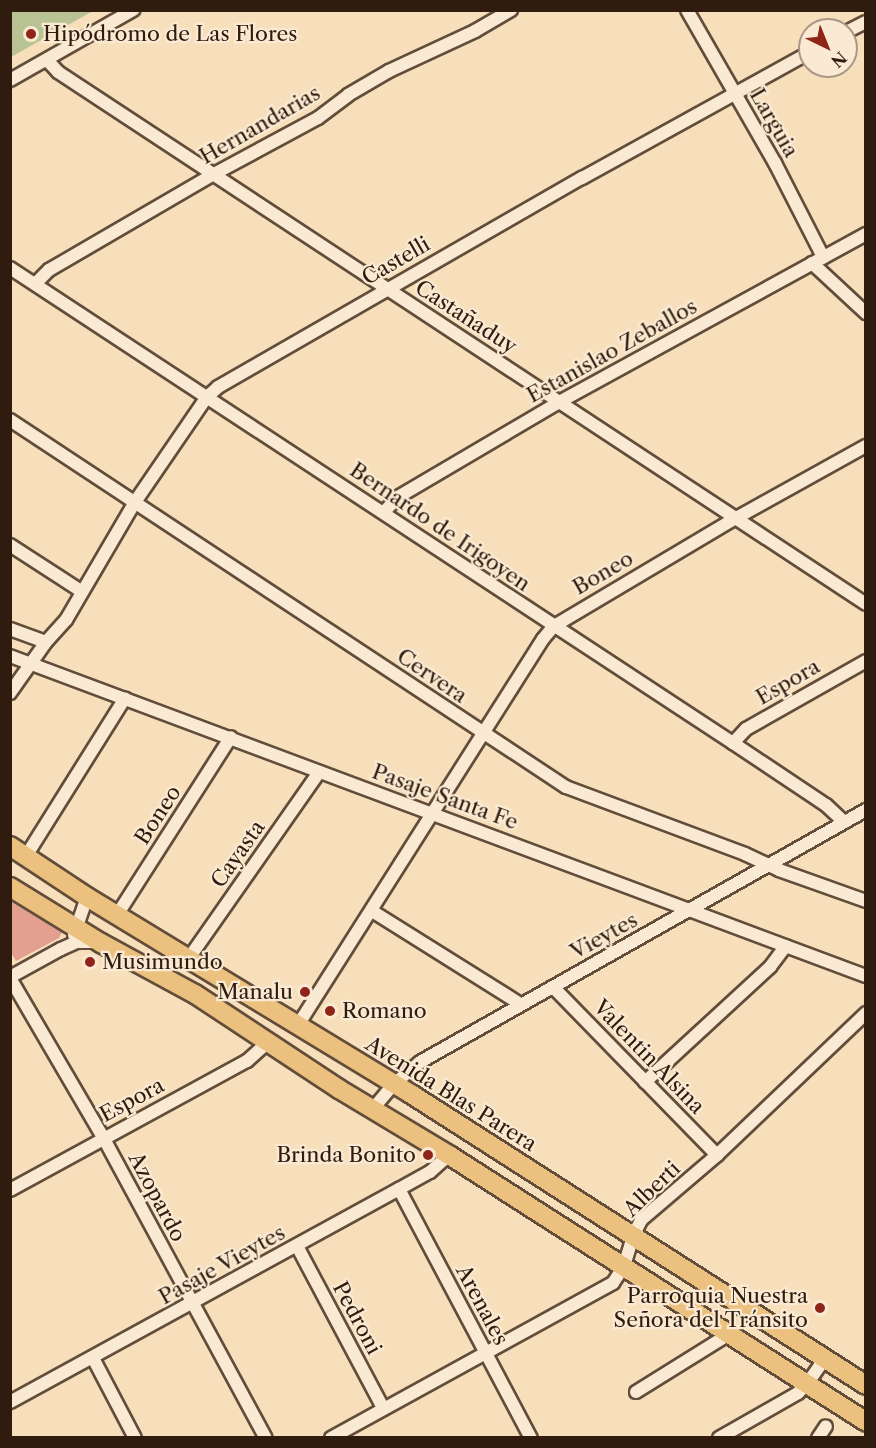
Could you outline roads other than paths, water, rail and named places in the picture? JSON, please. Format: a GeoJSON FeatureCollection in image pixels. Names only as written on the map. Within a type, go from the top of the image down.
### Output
{"type":"FeatureCollection","features":[{"type":"Feature","properties":{"kind":"main road","name":"Avenida Blas Parera"},"geometry":{"type":"LineString","coordinates":[[18,851],[87,897],[394,1083],[866,1385]]}},
{"type":"Feature","properties":{"kind":"main road"},"geometry":{"type":"LineString","coordinates":[[10,887],[101,943],[175,982],[372,1110],[449,1155],[866,1422]]}},
{"type":"Feature","properties":{"kind":"street"},"geometry":{"type":"LineString","coordinates":[[10,80],[133,10]]}},
{"type":"Feature","properties":{"kind":"street","name":"Hernandarias"},"geometry":{"type":"LineString","coordinates":[[35,284],[49,270],[214,174],[318,118],[348,95],[389,70],[475,31],[511,10]]}},
{"type":"Feature","properties":{"kind":"street","name":"Larguia"},"geometry":{"type":"LineString","coordinates":[[687,10],[775,163],[818,260]]}},
{"type":"Feature","properties":{"kind":"street","name":"Castelli"},"geometry":{"type":"LineString","coordinates":[[81,591],[135,502],[207,397],[244,370],[798,58]]}},
{"type":"Feature","properties":{"kind":"street","name":"Castañaduy"},"geometry":{"type":"LineString","coordinates":[[47,60],[58,72],[386,289],[561,401],[866,604]]}},
{"type":"Feature","properties":{"kind":"street","name":"Estanislao Zeballos"},"geometry":{"type":"LineString","coordinates":[[384,512],[398,497],[561,401],[866,234]]}},
{"type":"Feature","properties":{"kind":"street"},"geometry":{"type":"LineString","coordinates":[[818,260],[866,313]]}},
{"type":"Feature","properties":{"kind":"street","name":"Bernardo de Irigoyen"},"geometry":{"type":"LineString","coordinates":[[10,268],[733,743],[826,805],[844,822]]}},
{"type":"Feature","properties":{"kind":"street","name":"Cervera"},"geometry":{"type":"LineString","coordinates":[[10,420],[484,735],[575,791],[746,854],[768,866],[866,901]]}},
{"type":"Feature","properties":{"kind":"street","name":"Boneo"},"geometry":{"type":"LineString","coordinates":[[434,814],[543,639],[554,626],[736,518],[866,446]]}},
{"type":"Feature","properties":{"kind":"street"},"geometry":{"type":"LineString","coordinates":[[10,545],[81,591],[66,620],[46,642],[10,693]]}},
{"type":"Feature","properties":{"kind":"street"},"geometry":{"type":"LineString","coordinates":[[10,629],[46,642]]}},
{"type":"Feature","properties":{"kind":"street","name":"Pasaje Santa Fe"},"geometry":{"type":"LineString","coordinates":[[10,656],[693,909],[866,976]]}},
{"type":"Feature","properties":{"kind":"street","name":"Espora"},"geometry":{"type":"LineString","coordinates":[[733,743],[746,729],[866,661]]}},
{"type":"Feature","properties":{"kind":"street"},"geometry":{"type":"LineString","coordinates":[[18,851],[126,698]]}},
{"type":"Feature","properties":{"kind":"street","name":"Boneo"},"geometry":{"type":"LineString","coordinates":[[117,915],[231,737]]}},
{"type":"Feature","properties":{"kind":"street","name":"Cayasta"},"geometry":{"type":"LineString","coordinates":[[189,958],[319,772]]}},
{"type":"Feature","properties":{"kind":"street","name":"Vieytes"},"geometry":{"type":"LineString","coordinates":[[372,1110],[394,1083],[420,1062],[866,810]]}},
{"type":"Feature","properties":{"kind":"street"},"geometry":{"type":"LineString","coordinates":[[298,1025],[434,814]]}},
{"type":"Feature","properties":{"kind":"street"},"geometry":{"type":"LineString","coordinates":[[61,949],[77,928],[87,897]]}},
{"type":"Feature","properties":{"kind":"street"},"geometry":{"type":"LineString","coordinates":[[372,911],[520,1004]]}},
{"type":"Feature","properties":{"kind":"street"},"geometry":{"type":"LineString","coordinates":[[10,978],[77,942],[101,943]]}},
{"type":"Feature","properties":{"kind":"street"},"geometry":{"type":"LineString","coordinates":[[645,1082],[770,967],[786,946]]}},
{"type":"Feature","properties":{"kind":"street","name":"Azopardo"},"geometry":{"type":"LineString","coordinates":[[10,978],[103,1137],[266,1437]]}},
{"type":"Feature","properties":{"kind":"street","name":"Valentin Alsina"},"geometry":{"type":"LineString","coordinates":[[553,987],[717,1155]]}},
{"type":"Feature","properties":{"kind":"street","name":"Alberti"},"geometry":{"type":"LineString","coordinates":[[331,1437],[486,1355],[613,1283],[624,1266],[633,1236],[641,1220],[717,1155],[866,1013]]}},
{"type":"Feature","properties":{"kind":"street","name":"Espora"},"geometry":{"type":"LineString","coordinates":[[10,1190],[103,1137],[247,1061],[268,1042]]}},
{"type":"Feature","properties":{"kind":"street","name":"Pasaje Vieytes"},"geometry":{"type":"LineString","coordinates":[[10,1402],[430,1172],[449,1155]]}},
{"type":"Feature","properties":{"kind":"street","name":"Arenales"},"geometry":{"type":"LineString","coordinates":[[399,1189],[531,1437]]}},
{"type":"Feature","properties":{"kind":"street","name":"Pedroni"},"geometry":{"type":"LineString","coordinates":[[297,1246],[383,1408]]}},
{"type":"Feature","properties":{"kind":"street"},"geometry":{"type":"LineString","coordinates":[[636,1392],[729,1334]]}},
{"type":"Feature","properties":{"kind":"street"},"geometry":{"type":"LineString","coordinates":[[93,1358],[135,1437]]}},
{"type":"Feature","properties":{"kind":"street"},"geometry":{"type":"LineString","coordinates":[[719,1437],[784,1402],[807,1384],[825,1358]]}},
{"type":"Feature","properties":{"kind":"street"},"geometry":{"type":"LineString","coordinates":[[818,1437],[826,1426]]}},
{"type":"Feature","properties":{"kind":"place","name":"Hipódromo de Las Flores"},"geometry":{"type":"Point","coordinates":[31,34]}},
{"type":"Feature","properties":{"kind":"place","name":"Musimundo"},"geometry":{"type":"Point","coordinates":[90,962]}},
{"type":"Feature","properties":{"kind":"place","name":"Manalu"},"geometry":{"type":"Point","coordinates":[305,992]}},
{"type":"Feature","properties":{"kind":"place","name":"Romano"},"geometry":{"type":"Point","coordinates":[330,1011]}},
{"type":"Feature","properties":{"kind":"place","name":"Brinda Bonito"},"geometry":{"type":"Point","coordinates":[428,1155]}},
{"type":"Feature","properties":{"kind":"place","name":"Parroquia Nuestra Señora del Tránsito"},"geometry":{"type":"Point","coordinates":[820,1308]}}]}
